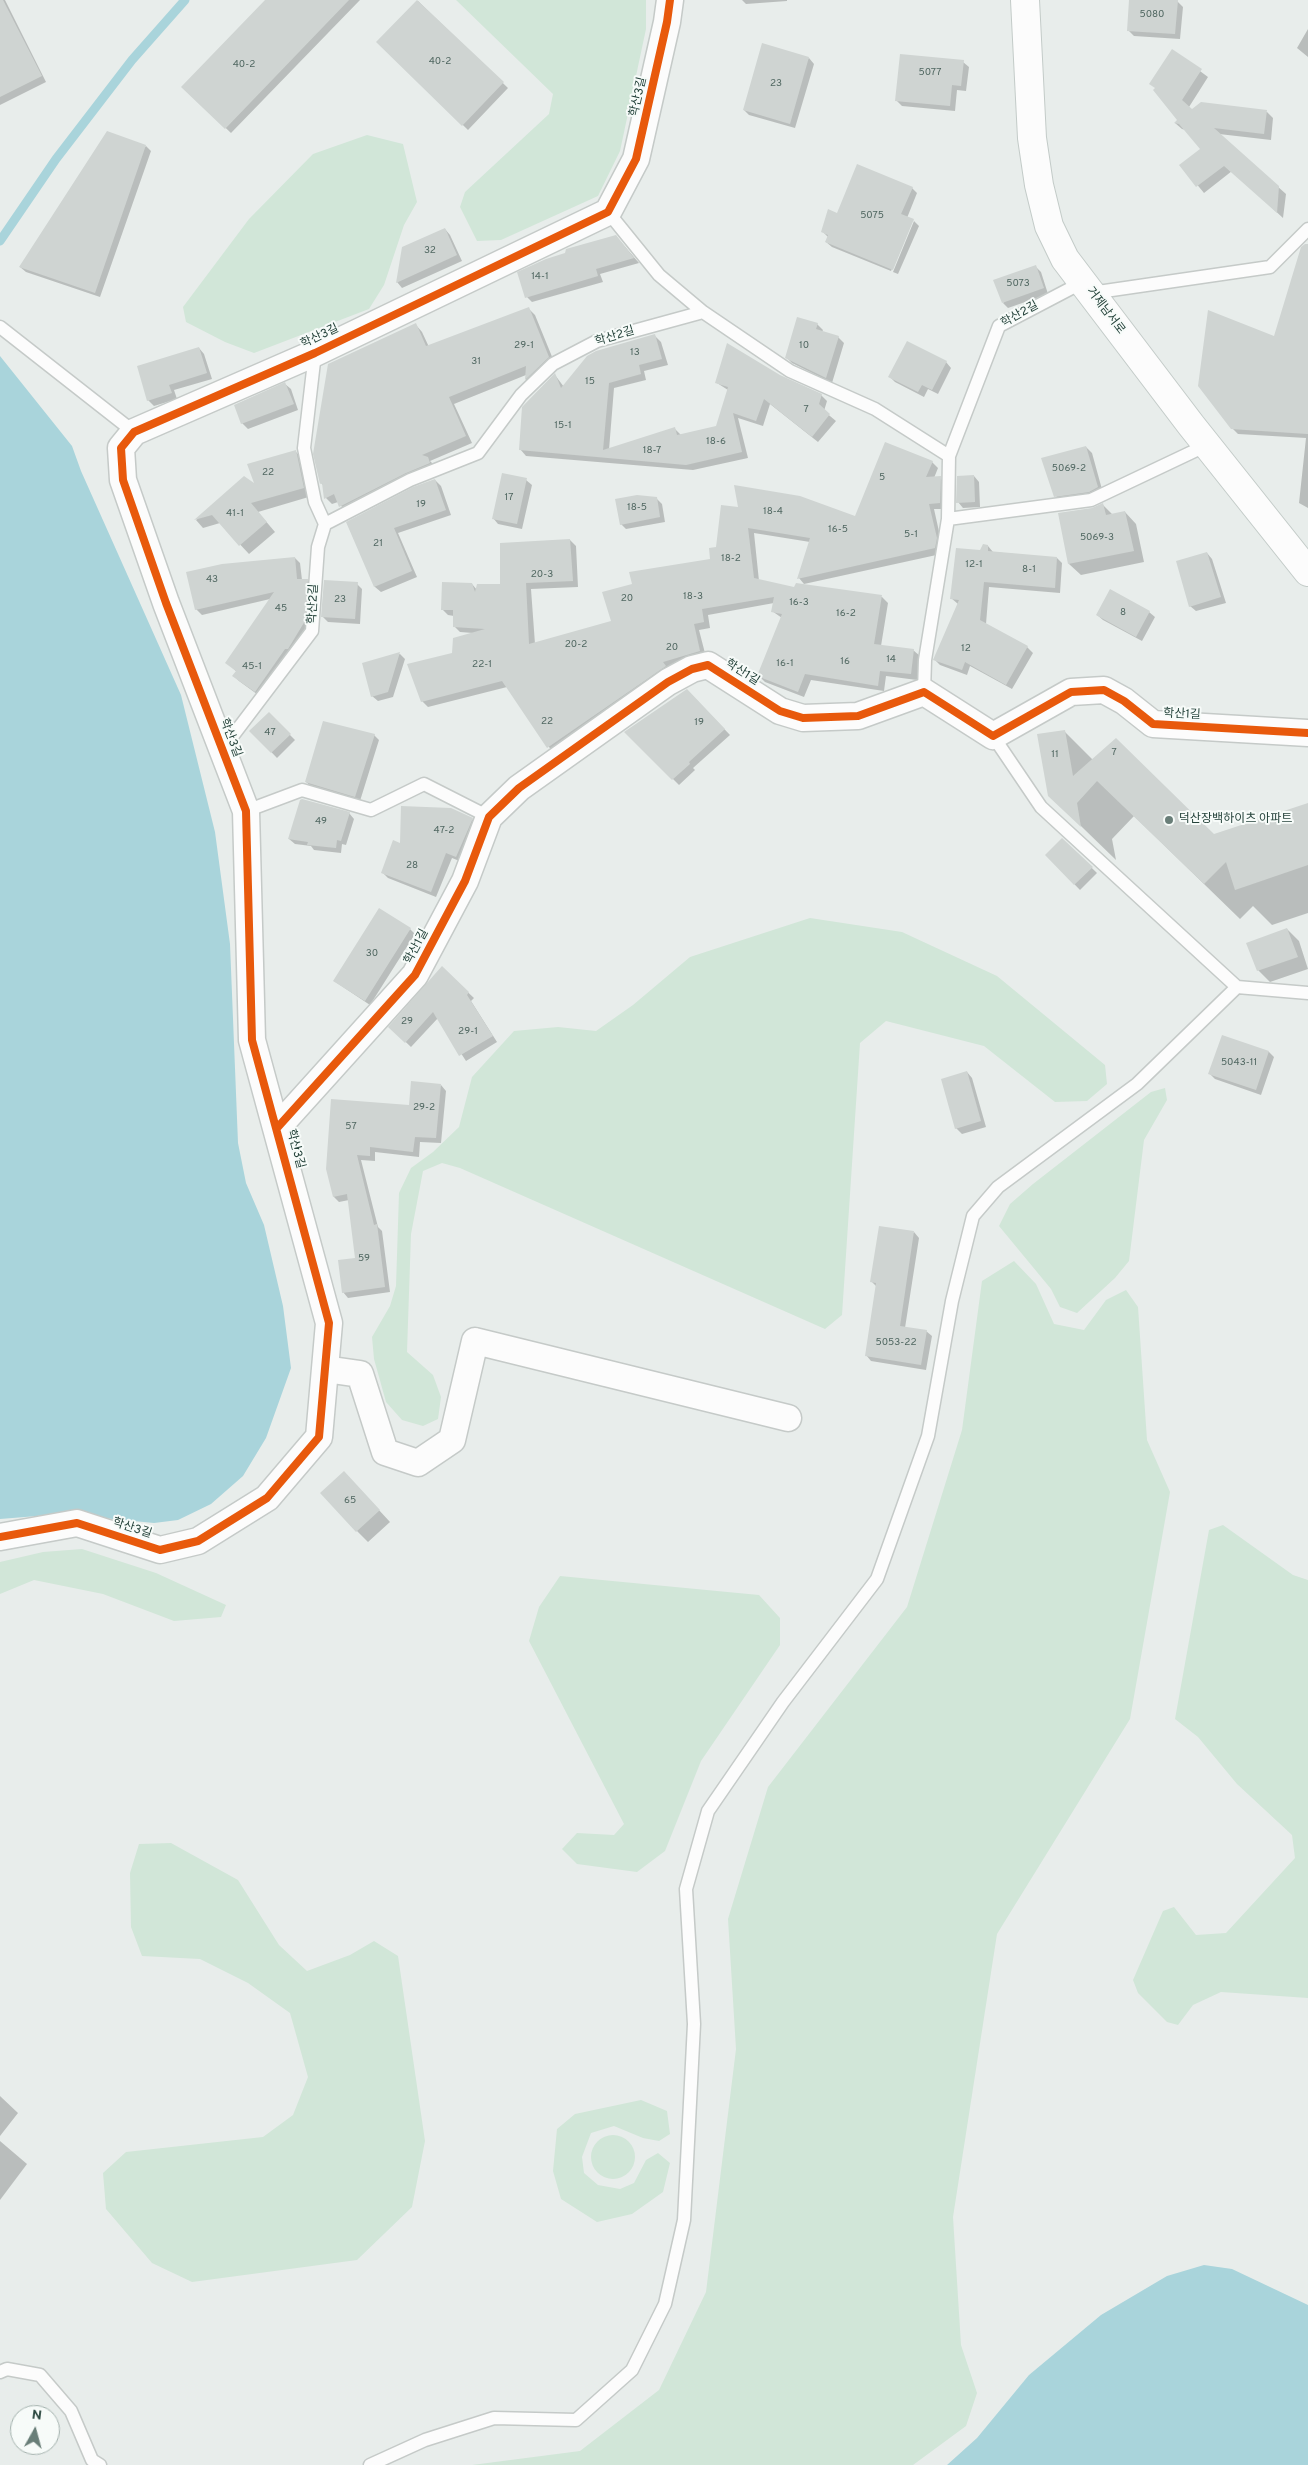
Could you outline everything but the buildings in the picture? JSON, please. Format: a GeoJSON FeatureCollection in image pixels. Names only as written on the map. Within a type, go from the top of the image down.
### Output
{"type":"FeatureCollection","features":[{"type":"Feature","properties":{"kind":"main road","name":"거제남서로"},"geometry":{"type":"LineString","coordinates":[[1025,0],[1032,138],[1039,185],[1049,226],[1065,259],[1207,445],[1308,572]]}},
{"type":"Feature","properties":{"kind":"street","name":"학산3길"},"geometry":{"type":"LineString","coordinates":[[0,1537],[77,1523],[160,1550],[198,1541],[267,1498],[319,1437],[329,1323],[252,1040],[246,811],[122,480],[121,448],[134,432],[315,353],[608,212],[636,159],[667,22],[670,0]]}},
{"type":"Feature","properties":{"kind":"street","name":"학산1길"},"geometry":{"type":"LineString","coordinates":[[277,1128],[415,975],[465,881],[489,817],[519,788],[668,682],[692,669],[708,665],[780,710],[803,718],[858,716],[924,692]]}},
{"type":"Feature","properties":{"kind":"street","name":"학산1길"},"geometry":{"type":"LineString","coordinates":[[993,736],[1071,692],[1104,690],[1124,701],[1153,724],[1308,734]]}},
{"type":"Feature","properties":{"kind":"street"},"geometry":{"type":"LineString","coordinates":[[924,692],[993,736]]}},
{"type":"Feature","properties":{"kind":"street"},"geometry":{"type":"LineString","coordinates":[[325,1369],[360,1374],[385,1452],[418,1462],[452,1440],[475,1341],[788,1418]]}},
{"type":"Feature","properties":{"kind":"lane"},"geometry":{"type":"LineString","coordinates":[[608,212],[659,275],[703,312],[790,371],[874,409],[949,456],[948,519],[926,660],[924,692]]}},
{"type":"Feature","properties":{"kind":"lane","name":"학산2길"},"geometry":{"type":"LineString","coordinates":[[949,456],[999,326],[1087,287],[1270,267],[1308,229]]}},
{"type":"Feature","properties":{"kind":"lane","name":"학산2길"},"geometry":{"type":"LineString","coordinates":[[222,750],[312,631],[318,547],[325,524],[410,480],[478,453],[521,396],[553,364],[597,341],[703,312]]}},
{"type":"Feature","properties":{"kind":"lane"},"geometry":{"type":"LineString","coordinates":[[0,327],[134,432]]}},
{"type":"Feature","properties":{"kind":"lane"},"geometry":{"type":"LineString","coordinates":[[315,353],[304,448],[315,502],[325,524]]}},
{"type":"Feature","properties":{"kind":"lane"},"geometry":{"type":"LineString","coordinates":[[948,519],[1091,500],[1207,445]]}},
{"type":"Feature","properties":{"kind":"lane"},"geometry":{"type":"LineString","coordinates":[[993,736],[1040,807],[1237,987],[1308,993]]}},
{"type":"Feature","properties":{"kind":"lane"},"geometry":{"type":"LineString","coordinates":[[246,811],[302,790],[371,810],[424,784],[489,817]]}},
{"type":"Feature","properties":{"kind":"lane"},"geometry":{"type":"LineString","coordinates":[[370,2465],[426,2440],[494,2418],[576,2420],[632,2370],[665,2304],[684,2220],[694,2024],[686,1889],[708,1811],[784,1702],[877,1578],[928,1436],[952,1301],[973,1216],[998,1187],[1137,1084],[1237,987]]}},
{"type":"Feature","properties":{"kind":"lane"},"geometry":{"type":"LineString","coordinates":[[0,2372],[7,2369],[40,2375],[71,2410],[92,2460],[100,2465]]}},
{"type":"Feature","properties":{"kind":"green space"},"geometry":{"type":"Polygon","coordinates":[[[456,0],[646,0],[646,29],[620,151],[598,196],[501,240],[477,241],[460,207],[465,192],[549,114],[553,94],[456,0]]]}},
{"type":"Feature","properties":{"kind":"green space"},"geometry":{"type":"Polygon","coordinates":[[[367,135],[403,144],[417,202],[404,225],[384,285],[369,309],[254,353],[225,342],[186,322],[183,307],[249,219],[313,154],[367,135]]]}},
{"type":"Feature","properties":{"kind":"green space"},"geometry":{"type":"Polygon","coordinates":[[[810,918],[902,932],[997,976],[1105,1065],[1107,1084],[1087,1101],[1055,1102],[984,1046],[886,1021],[860,1043],[842,1315],[825,1329],[460,1168],[442,1163],[423,1171],[411,1234],[407,1352],[433,1375],[441,1397],[438,1419],[423,1426],[402,1420],[386,1402],[374,1359],[372,1337],[390,1306],[396,1286],[399,1193],[411,1168],[433,1152],[459,1127],[472,1077],[514,1031],[558,1027],[596,1031],[633,1005],[690,957],[810,918]]]}},
{"type":"Feature","properties":{"kind":"green space"},"geometry":{"type":"Polygon","coordinates":[[[1165,1088],[1167,1100],[1144,1140],[1129,1261],[1115,1278],[1077,1313],[1060,1307],[1051,1289],[999,1226],[1010,1204],[1033,1184],[1151,1092],[1165,1088]]]}},
{"type":"Feature","properties":{"kind":"green space"},"geometry":{"type":"Polygon","coordinates":[[[1014,1261],[1036,1284],[1054,1324],[1084,1330],[1106,1300],[1126,1290],[1138,1307],[1147,1440],[1170,1492],[1130,1719],[997,1934],[953,2217],[961,2345],[977,2393],[966,2426],[913,2465],[472,2465],[580,2451],[659,2390],[706,2292],[736,2049],[728,1919],[768,1787],[907,1607],[962,1430],[982,1281],[1014,1261]]]}},
{"type":"Feature","properties":{"kind":"green space"},"geometry":{"type":"Polygon","coordinates":[[[1223,1525],[1293,1575],[1308,1580],[1308,1998],[1221,1992],[1193,2005],[1178,2025],[1167,2022],[1138,1993],[1133,1980],[1163,1911],[1174,1907],[1196,1935],[1226,1933],[1295,1858],[1292,1835],[1237,1784],[1198,1737],[1175,1719],[1209,1530],[1223,1525]]]}},
{"type":"Feature","properties":{"kind":"green space"},"geometry":{"type":"Polygon","coordinates":[[[82,1549],[156,1573],[226,1605],[221,1617],[174,1621],[103,1594],[34,1580],[0,1594],[0,1562],[43,1552],[82,1549]]]}},
{"type":"Feature","properties":{"kind":"green space"},"geometry":{"type":"Polygon","coordinates":[[[560,1576],[759,1595],[780,1618],[780,1645],[701,1761],[665,1851],[637,1872],[577,1864],[562,1849],[577,1833],[614,1835],[624,1824],[529,1641],[539,1607],[560,1576]]]}},
{"type":"Feature","properties":{"kind":"green space"},"geometry":{"type":"Polygon","coordinates":[[[171,1843],[238,1880],[279,1945],[307,1971],[350,1955],[374,1941],[398,1956],[425,2141],[412,2207],[357,2260],[192,2282],[152,2263],[106,2209],[103,2173],[126,2152],[263,2137],[293,2115],[308,2077],[290,2013],[248,1983],[200,1959],[142,1956],[131,1927],[130,1873],[139,1844],[171,1843]]]}},
{"type":"Feature","properties":{"kind":"green space"},"geometry":{"type":"Polygon","coordinates":[[[641,2100],[667,2111],[670,2134],[659,2141],[643,2138],[614,2126],[591,2133],[582,2157],[584,2173],[598,2185],[620,2189],[634,2183],[646,2160],[658,2153],[670,2163],[663,2192],[632,2214],[597,2222],[561,2199],[553,2171],[557,2129],[575,2114],[641,2100]]]}},
{"type":"Feature","properties":{"kind":"green space"},"geometry":{"type":"Polygon","coordinates":[[[609,2135],[617,2135],[629,2141],[635,2157],[629,2173],[617,2179],[609,2179],[597,2173],[591,2161],[591,2153],[597,2141],[609,2135]]]}},
{"type":"Feature","properties":{"kind":"water"},"geometry":{"type":"Polygon","coordinates":[[[0,356],[72,446],[81,471],[181,695],[215,832],[230,944],[238,1143],[246,1183],[264,1225],[283,1306],[291,1368],[266,1438],[243,1476],[211,1504],[178,1520],[154,1523],[62,1514],[0,1519],[0,356]]]}},
{"type":"Feature","properties":{"kind":"water"},"geometry":{"type":"Polygon","coordinates":[[[1204,2265],[1232,2269],[1308,2305],[1308,2465],[947,2465],[977,2438],[1029,2375],[1101,2315],[1167,2276],[1204,2265]]]}},
{"type":"Feature","properties":{"kind":"waterway"},"geometry":{"type":"LineString","coordinates":[[0,241],[56,159],[132,60],[185,0]]}},
{"type":"Feature","properties":{"kind":"cycle path"},"geometry":{"type":"LineString","coordinates":[[0,1537],[77,1523],[160,1550],[198,1541],[267,1498],[319,1437],[329,1323],[252,1040],[246,811],[166,603],[123,480],[121,448],[134,432],[315,353],[608,212],[636,159],[667,22],[670,0]]}},
{"type":"Feature","properties":{"kind":"cycle path"},"geometry":{"type":"LineString","coordinates":[[277,1128],[415,975],[465,881],[489,817],[519,788],[668,682],[692,669],[708,665],[780,711],[803,718],[858,716],[924,692],[993,736],[1071,692],[1104,690],[1124,701],[1153,724],[1308,733]]}},
{"type":"Feature","properties":{"kind":"place","name":"덕산장백하이츠 아파트"},"geometry":{"type":"Point","coordinates":[1169,820]}}]}
